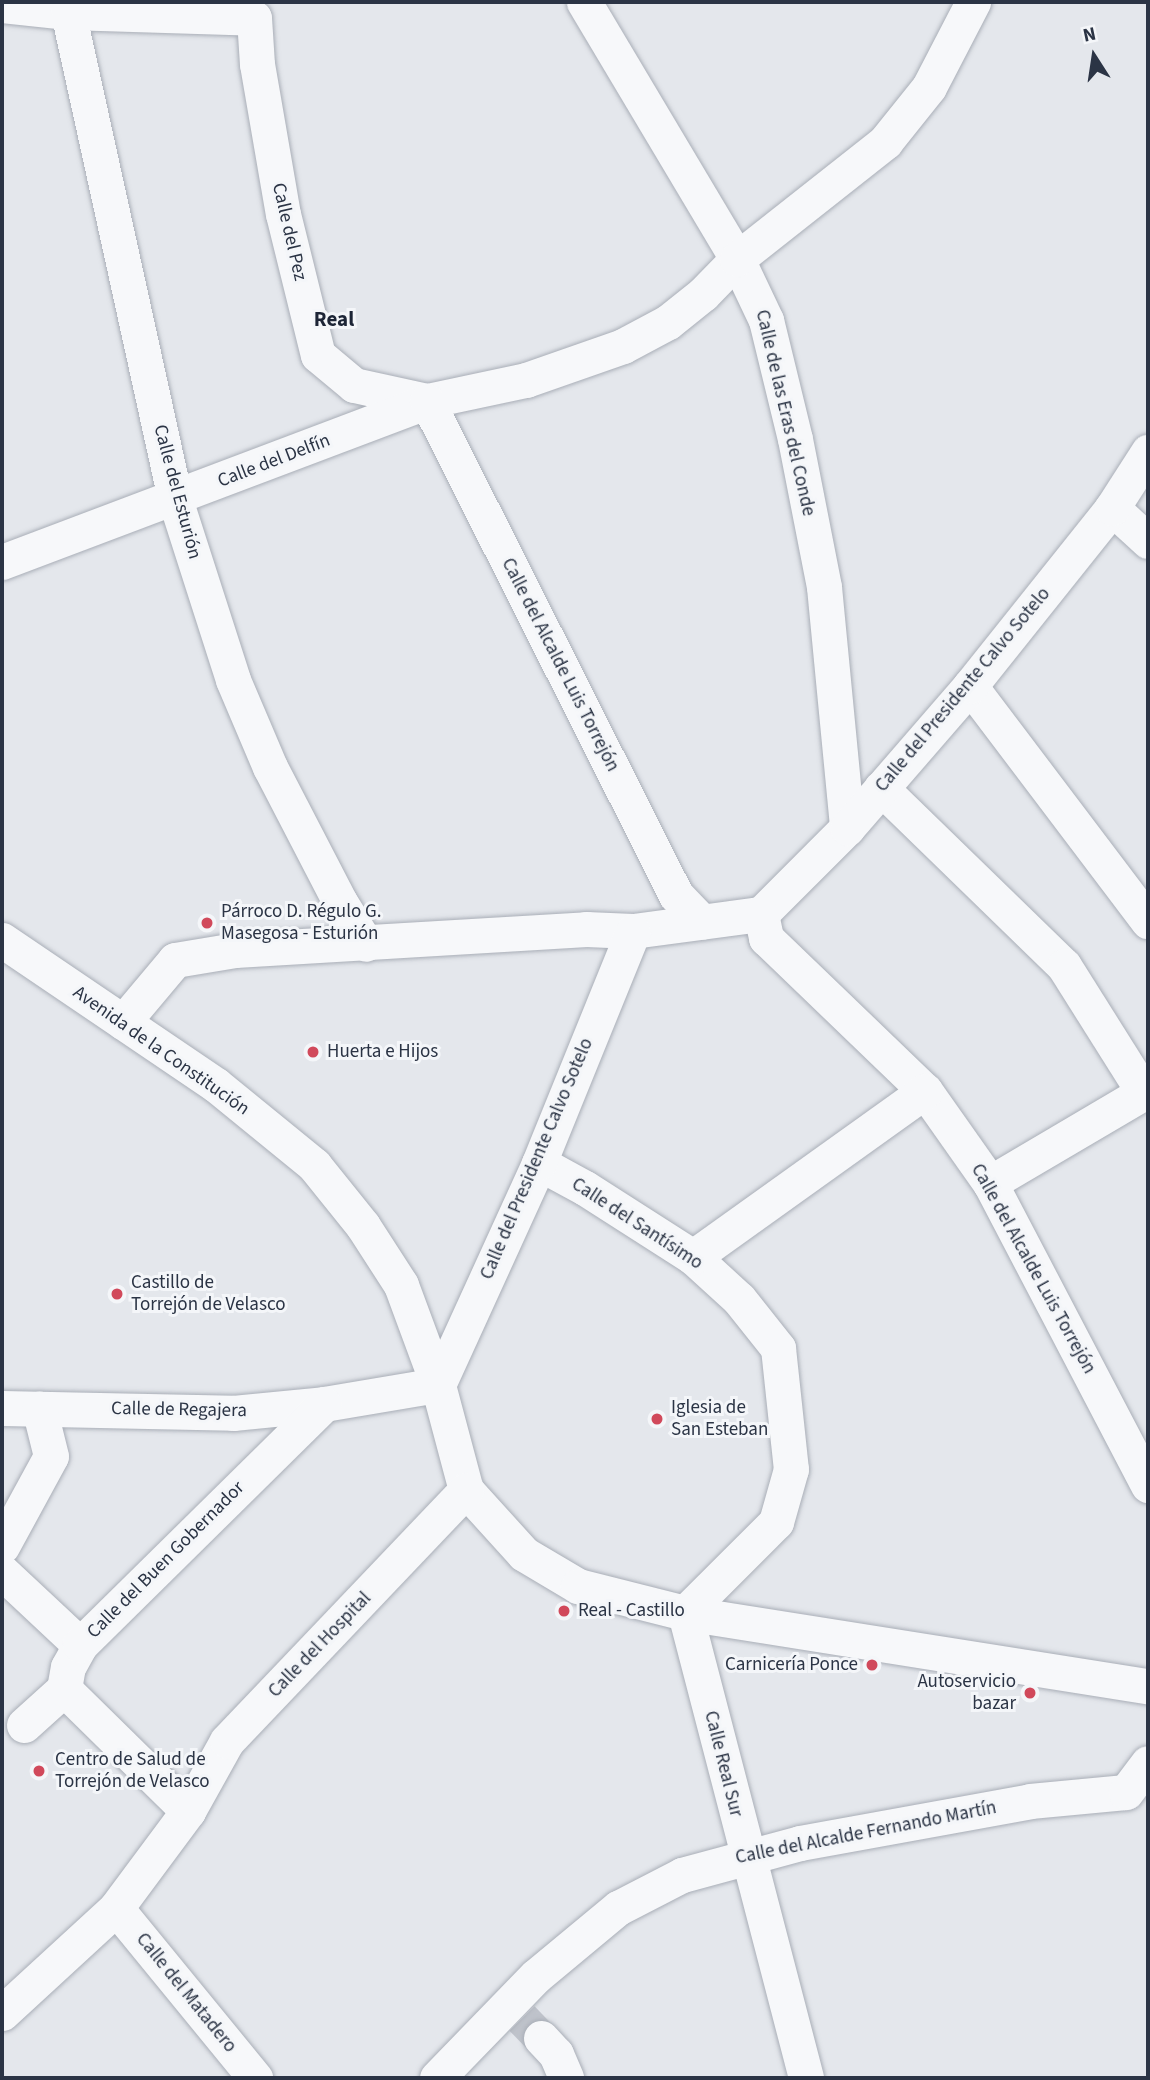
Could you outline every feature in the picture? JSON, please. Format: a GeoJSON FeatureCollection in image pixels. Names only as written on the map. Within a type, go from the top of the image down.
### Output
{"type":"FeatureCollection","features":[{"type":"Feature","properties":{"kind":"street","name":"Calle de las Eras del Conde"},"geometry":{"type":"LineString","coordinates":[[584,2],[737,259],[766,320],[798,453],[824,587],[847,828]]}},
{"type":"Feature","properties":{"kind":"street","name":"Calle del Pez"},"geometry":{"type":"LineString","coordinates":[[2,5],[68,12],[254,10],[257,64],[283,214],[318,355],[354,386],[427,401],[527,380],[623,346],[668,322],[703,294],[737,259],[885,142],[929,87],[973,2]]}},
{"type":"Feature","properties":{"kind":"street","name":"Calle del Esturión"},"geometry":{"type":"LineString","coordinates":[[68,12],[174,499],[233,680],[270,767],[340,902],[366,944]]}},
{"type":"Feature","properties":{"kind":"street","name":"Calle del Delfín"},"geometry":{"type":"LineString","coordinates":[[2,562],[427,401]]}},
{"type":"Feature","properties":{"kind":"street","name":"Calle del Alcalde Luis Torrejón"},"geometry":{"type":"LineString","coordinates":[[427,401],[676,895],[702,922]]}},
{"type":"Feature","properties":{"kind":"street","name":"Calle del Presidente Calvo Sotelo"},"geometry":{"type":"LineString","coordinates":[[761,914],[847,828],[970,686],[1112,508],[1148,452]]}},
{"type":"Feature","properties":{"kind":"street"},"geometry":{"type":"LineString","coordinates":[[1112,508],[1148,541]]}},
{"type":"Feature","properties":{"kind":"street"},"geometry":{"type":"LineString","coordinates":[[970,686],[1148,921]]}},
{"type":"Feature","properties":{"kind":"street"},"geometry":{"type":"LineString","coordinates":[[881,788],[1064,966],[1146,1091],[990,1183]]}},
{"type":"Feature","properties":{"kind":"street","name":"Calle del Alcalde Luis Torrejón"},"geometry":{"type":"LineString","coordinates":[[761,914],[766,938],[925,1091],[990,1183],[1148,1485]]}},
{"type":"Feature","properties":{"kind":"street"},"geometry":{"type":"LineString","coordinates":[[123,1022],[174,960],[234,950],[586,929],[633,930],[761,914]]}},
{"type":"Feature","properties":{"kind":"street","name":"Calle del Presidente Calvo Sotelo"},"geometry":{"type":"LineString","coordinates":[[438,1385],[539,1163],[633,930]]}},
{"type":"Feature","properties":{"kind":"street","name":"Avenida de la Constitución"},"geometry":{"type":"LineString","coordinates":[[5,949],[123,1022],[216,1085],[313,1165],[363,1226],[401,1285],[438,1385],[466,1490]]}},
{"type":"Feature","properties":{"kind":"street"},"geometry":{"type":"LineString","coordinates":[[693,1257],[925,1091]]}},
{"type":"Feature","properties":{"kind":"street","name":"Calle del Santísimo"},"geometry":{"type":"LineString","coordinates":[[539,1163],[586,1188],[693,1257],[740,1299],[778,1348],[791,1469],[776,1522],[685,1613]]}},
{"type":"Feature","properties":{"kind":"street","name":"Calle de Regajera"},"geometry":{"type":"LineString","coordinates":[[2,1408],[233,1413],[324,1404],[438,1385]]}},
{"type":"Feature","properties":{"kind":"street","name":"Calle del Buen Gobernador"},"geometry":{"type":"LineString","coordinates":[[64,1689],[68,1667],[80,1645],[324,1404]]}},
{"type":"Feature","properties":{"kind":"street"},"geometry":{"type":"LineString","coordinates":[[2,1546],[51,1456],[39,1408]]}},
{"type":"Feature","properties":{"kind":"street"},"geometry":{"type":"LineString","coordinates":[[466,1490],[524,1553],[578,1586],[685,1613],[1148,1686]]}},
{"type":"Feature","properties":{"kind":"street","name":"Calle del Hospital"},"geometry":{"type":"LineString","coordinates":[[2,2013],[116,1908],[188,1811],[228,1741],[466,1490]]}},
{"type":"Feature","properties":{"kind":"street"},"geometry":{"type":"LineString","coordinates":[[2,1572],[80,1645]]}},
{"type":"Feature","properties":{"kind":"street","name":"Calle Real Sur"},"geometry":{"type":"LineString","coordinates":[[685,1613],[746,1856],[806,2078]]}},
{"type":"Feature","properties":{"kind":"street"},"geometry":{"type":"LineString","coordinates":[[24,1725],[64,1689],[188,1811]]}},
{"type":"Feature","properties":{"kind":"street","name":"Calle del Alcalde Fernando Martín"},"geometry":{"type":"LineString","coordinates":[[437,2078],[524,2020],[536,1976],[618,1908],[681,1875],[746,1856],[1030,1801],[1126,1792],[1148,1763]]}},
{"type":"Feature","properties":{"kind":"street","name":"Calle del Matadero"},"geometry":{"type":"LineString","coordinates":[[116,1908],[255,2078]]}},
{"type":"Feature","properties":{"kind":"street"},"geometry":{"type":"LineString","coordinates":[[524,2020],[555,2054],[566,2078]]}},
{"type":"Feature","properties":{"kind":"tunnel"},"geometry":{"type":"LineString","coordinates":[[522,2018],[541,2038]]}},
{"type":"Feature","properties":{"kind":"place","name":"Párroco D. Régulo G. Masegosa - Esturión"},"geometry":{"type":"Point","coordinates":[207,923]}},
{"type":"Feature","properties":{"kind":"place","name":"Huerta e Hijos"},"geometry":{"type":"Point","coordinates":[313,1052]}},
{"type":"Feature","properties":{"kind":"place","name":"Castillo de Torrejón de Velasco"},"geometry":{"type":"Point","coordinates":[117,1294]}},
{"type":"Feature","properties":{"kind":"place","name":"Iglesia de San Esteban"},"geometry":{"type":"Point","coordinates":[657,1419]}},
{"type":"Feature","properties":{"kind":"place","name":"Real - Castillo"},"geometry":{"type":"Point","coordinates":[564,1611]}},
{"type":"Feature","properties":{"kind":"place","name":"Carnicería Ponce"},"geometry":{"type":"Point","coordinates":[872,1665]}},
{"type":"Feature","properties":{"kind":"place","name":"Autoservicio bazar"},"geometry":{"type":"Point","coordinates":[1030,1693]}},
{"type":"Feature","properties":{"kind":"place","name":"Centro de Salud de Torrejón de Velasco"},"geometry":{"type":"Point","coordinates":[39,1771]}},
{"type":"Feature","properties":{"kind":"district","name":"Real"},"geometry":{"type":"Point","coordinates":[334,319]}}]}
